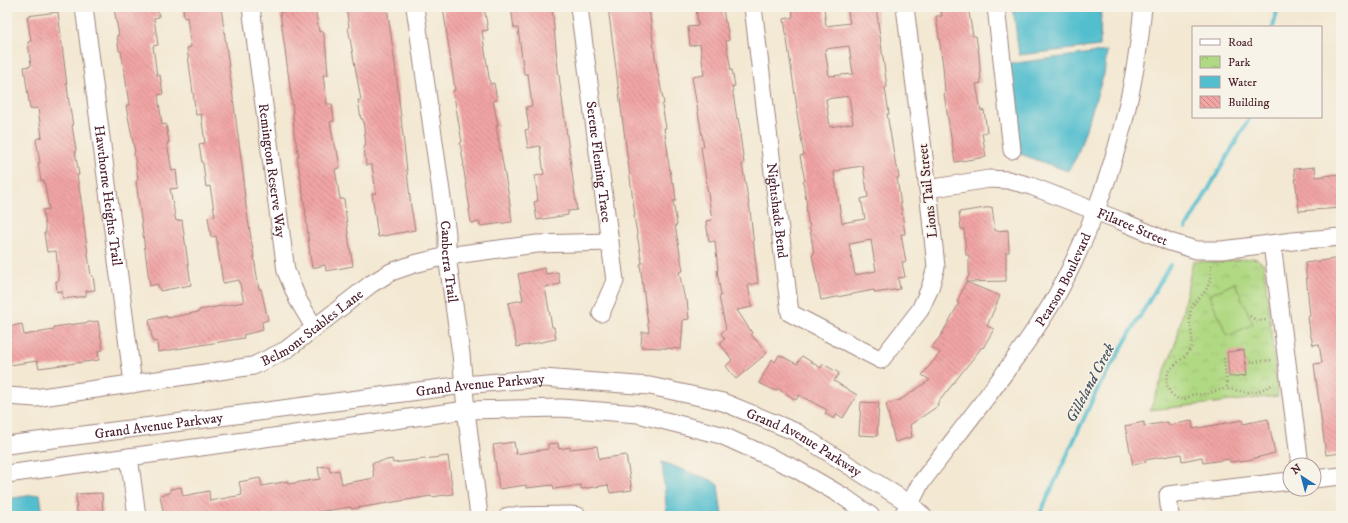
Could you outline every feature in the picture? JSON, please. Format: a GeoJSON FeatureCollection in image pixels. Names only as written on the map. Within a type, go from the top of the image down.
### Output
{"type":"FeatureCollection","features":[{"type":"Feature","properties":{"kind":"street","name":"Hawthorne Heights Trail"},"geometry":{"type":"LineString","coordinates":[[84,7],[133,384]]}},
{"type":"Feature","properties":{"kind":"street","name":"Remington Reserve Way"},"geometry":{"type":"LineString","coordinates":[[251,7],[286,271],[298,300],[314,328]]}},
{"type":"Feature","properties":{"kind":"street","name":"Canberra Trail"},"geometry":{"type":"LineString","coordinates":[[415,7],[447,234],[447,256],[461,354],[466,410],[479,516]]}},
{"type":"Feature","properties":{"kind":"street","name":"Serene Fleming Trace"},"geometry":{"type":"LineString","coordinates":[[579,7],[615,281],[601,313]]}},
{"type":"Feature","properties":{"kind":"street","name":"Nightshade Bend"},"geometry":{"type":"LineString","coordinates":[[753,7],[790,313],[881,360]]}},
{"type":"Feature","properties":{"kind":"street","name":"Lions Tail Street"},"geometry":{"type":"LineString","coordinates":[[881,360],[920,310],[930,288],[936,267],[928,188],[905,7]]}},
{"type":"Feature","properties":{"kind":"street"},"geometry":{"type":"LineString","coordinates":[[996,7],[1012,150]]}},
{"type":"Feature","properties":{"kind":"street","name":"Pearson Boulevard"},"geometry":{"type":"LineString","coordinates":[[906,510],[920,484],[1020,351],[1054,299],[1078,253],[1095,212],[1116,153],[1129,103],[1140,43],[1143,7]]}},
{"type":"Feature","properties":{"kind":"street","name":"Filaree Street"},"geometry":{"type":"LineString","coordinates":[[928,188],[989,179],[1008,180],[1031,186],[1170,242],[1196,250],[1222,250],[1341,237]]}},
{"type":"Feature","properties":{"kind":"street","name":"Belmont Stables Lane"},"geometry":{"type":"LineString","coordinates":[[7,396],[35,398],[253,366],[286,350],[371,284],[391,272],[414,264],[447,256],[537,244],[610,242]]}},
{"type":"Feature","properties":{"kind":"street"},"geometry":{"type":"LineString","coordinates":[[1272,244],[1299,457]]}},
{"type":"Feature","properties":{"kind":"street","name":"Grand Avenue Parkway"},"geometry":{"type":"LineString","coordinates":[[7,446],[464,385],[543,378],[650,386],[723,402],[796,432],[861,472],[906,510],[923,516]]}},
{"type":"Feature","properties":{"kind":"street","name":"Grand Avenue Parkway"},"geometry":{"type":"LineString","coordinates":[[7,474],[466,410],[561,408],[638,414],[721,435],[796,469],[871,516]]}},
{"type":"Feature","properties":{"kind":"street"},"geometry":{"type":"LineString","coordinates":[[129,457],[137,516]]}},
{"type":"Feature","properties":{"kind":"street"},"geometry":{"type":"LineString","coordinates":[[1322,478],[1341,476]]}},
{"type":"Feature","properties":{"kind":"street"},"geometry":{"type":"LineString","coordinates":[[1170,516],[1168,495],[1282,482]]}},
{"type":"Feature","properties":{"kind":"street"},"geometry":{"type":"LineString","coordinates":[[508,516],[578,516]]}},
{"type":"Feature","properties":{"kind":"path"},"geometry":{"type":"LineString","coordinates":[[1211,264],[1212,276],[1209,285],[1197,298],[1190,312],[1192,334],[1191,348],[1173,365],[1170,370],[1167,385],[1169,391],[1173,396],[1180,399],[1195,394],[1204,394],[1216,390],[1227,389],[1257,392],[1274,384]]}},
{"type":"Feature","properties":{"kind":"path"},"geometry":{"type":"LineString","coordinates":[[1250,316],[1257,321],[1267,320]]}},
{"type":"Feature","properties":{"kind":"path"},"geometry":{"type":"LineString","coordinates":[[1224,358],[1227,389]]}},
{"type":"Feature","properties":{"kind":"path"},"geometry":{"type":"LineString","coordinates":[[1246,363],[1271,360]]}},
{"type":"Feature","properties":{"kind":"green space"},"geometry":{"type":"Polygon","coordinates":[[[1253,258],[1257,259],[1264,265],[1278,396],[1150,410],[1177,339],[1193,261],[1218,262],[1253,258]]]}},
{"type":"Feature","properties":{"kind":"green space"},"geometry":{"type":"Polygon","coordinates":[[[1235,283],[1253,324],[1228,336],[1209,295],[1235,283]]]}},
{"type":"Feature","properties":{"kind":"water"},"geometry":{"type":"Polygon","coordinates":[[[1013,7],[1101,7],[1100,46],[1019,55],[1013,7]]]}},
{"type":"Feature","properties":{"kind":"water"},"geometry":{"type":"Polygon","coordinates":[[[1107,51],[1104,74],[1077,156],[1068,171],[1020,154],[1009,64],[1107,51]]]}},
{"type":"Feature","properties":{"kind":"water"},"geometry":{"type":"Polygon","coordinates":[[[662,462],[711,480],[718,485],[722,516],[667,516],[662,462]]]}},
{"type":"Feature","properties":{"kind":"water"},"geometry":{"type":"Polygon","coordinates":[[[40,494],[43,516],[7,516],[7,499],[40,494]]]}},
{"type":"Feature","properties":{"kind":"building"},"geometry":{"type":"Polygon","coordinates":[[[129,7],[158,7],[159,17],[154,18],[158,45],[153,46],[157,76],[160,75],[163,94],[158,95],[162,125],[166,124],[169,143],[167,143],[172,171],[176,170],[178,188],[170,189],[176,221],[182,220],[191,285],[160,291],[158,284],[150,286],[136,181],[138,180],[135,152],[126,106],[129,105],[125,74],[121,51],[119,51],[117,35],[119,35],[114,9],[129,7]]]}},
{"type":"Feature","properties":{"kind":"building"},"geometry":{"type":"Polygon","coordinates":[[[221,7],[244,181],[246,207],[259,289],[261,289],[268,320],[262,322],[263,330],[243,335],[244,338],[158,352],[157,341],[153,342],[149,320],[199,312],[199,310],[244,302],[239,280],[223,283],[216,236],[211,237],[208,217],[215,216],[210,186],[206,187],[199,144],[205,143],[201,114],[196,115],[187,48],[191,47],[187,17],[184,18],[183,8],[221,7]]]}},
{"type":"Feature","properties":{"kind":"building"},"geometry":{"type":"Polygon","coordinates":[[[315,7],[319,32],[323,31],[326,49],[328,75],[323,75],[327,104],[332,104],[334,121],[330,122],[340,168],[335,169],[340,199],[344,199],[353,266],[326,271],[325,265],[312,268],[280,12],[315,7]]]}},
{"type":"Feature","properties":{"kind":"building"},"geometry":{"type":"Polygon","coordinates":[[[346,7],[387,7],[415,230],[378,237],[372,194],[376,193],[372,165],[366,165],[364,146],[366,146],[363,119],[361,119],[358,100],[361,100],[348,27],[346,7]]]}},
{"type":"Feature","properties":{"kind":"building"},"geometry":{"type":"Polygon","coordinates":[[[443,7],[484,7],[488,30],[482,31],[490,84],[494,83],[497,100],[493,101],[498,125],[496,126],[512,222],[480,226],[480,222],[471,223],[460,143],[462,142],[453,90],[455,90],[443,7]]]}},
{"type":"Feature","properties":{"kind":"building"},"geometry":{"type":"Polygon","coordinates":[[[511,7],[552,7],[558,69],[577,210],[568,211],[568,215],[537,220],[534,202],[538,201],[535,176],[544,174],[540,146],[528,148],[525,130],[529,129],[526,107],[532,106],[528,74],[524,74],[518,28],[514,28],[511,7]]]}},
{"type":"Feature","properties":{"kind":"building"},"geometry":{"type":"Polygon","coordinates":[[[608,7],[649,7],[655,58],[664,104],[662,105],[666,128],[664,128],[667,153],[672,183],[674,183],[676,201],[673,201],[677,225],[675,225],[683,271],[679,272],[685,300],[687,300],[689,319],[683,320],[681,349],[641,347],[642,332],[649,332],[640,264],[642,263],[634,216],[608,7]]]}},
{"type":"Feature","properties":{"kind":"building"},"geometry":{"type":"Polygon","coordinates":[[[696,7],[723,7],[729,40],[726,41],[735,86],[732,87],[741,135],[744,163],[742,164],[750,210],[758,283],[748,285],[752,307],[737,310],[752,333],[751,334],[767,353],[736,379],[726,366],[732,360],[720,343],[725,339],[721,333],[726,329],[719,297],[721,296],[715,241],[709,242],[706,221],[712,220],[701,147],[704,147],[692,77],[704,75],[700,44],[690,46],[688,27],[698,26],[696,7]]]}},
{"type":"Feature","properties":{"kind":"building"},"geometry":{"type":"Polygon","coordinates":[[[792,7],[824,7],[826,26],[850,23],[847,7],[876,7],[887,87],[885,88],[889,114],[887,114],[899,178],[897,178],[905,234],[901,234],[906,262],[902,262],[905,277],[898,278],[900,289],[875,293],[874,290],[821,300],[812,255],[814,254],[808,223],[803,181],[805,181],[800,156],[804,155],[784,19],[793,17],[792,7]],[[849,46],[825,49],[829,76],[853,74],[849,46]],[[849,96],[826,99],[830,127],[853,123],[849,96]],[[863,166],[841,169],[834,172],[842,223],[865,219],[861,199],[868,197],[863,166]],[[871,240],[849,244],[855,275],[876,271],[871,240]]]}},
{"type":"Feature","properties":{"kind":"building"},"geometry":{"type":"Polygon","coordinates":[[[941,7],[968,7],[973,36],[976,36],[979,55],[981,83],[976,84],[981,111],[984,110],[987,132],[982,133],[986,157],[955,162],[944,94],[943,66],[936,16],[942,16],[941,7]]]}},
{"type":"Feature","properties":{"kind":"building"},"geometry":{"type":"Polygon","coordinates":[[[58,12],[79,175],[77,175],[91,276],[93,276],[95,290],[86,291],[86,296],[63,299],[62,291],[57,292],[56,281],[59,281],[56,251],[47,252],[43,210],[49,209],[44,181],[41,181],[36,139],[42,137],[38,108],[30,109],[24,67],[31,66],[28,42],[31,41],[27,16],[58,12]]]}},
{"type":"Feature","properties":{"kind":"building"},"geometry":{"type":"Polygon","coordinates":[[[1315,167],[1316,177],[1340,174],[1341,208],[1299,211],[1294,169],[1315,167]]]}},
{"type":"Feature","properties":{"kind":"building"},"geometry":{"type":"Polygon","coordinates":[[[992,207],[995,231],[1008,230],[1009,252],[1006,252],[1006,281],[966,282],[1000,296],[987,326],[994,329],[983,348],[982,347],[937,404],[938,406],[910,425],[912,437],[895,442],[886,404],[900,400],[930,380],[922,375],[940,353],[932,347],[942,334],[959,303],[957,302],[969,275],[969,255],[966,255],[964,229],[961,229],[959,212],[992,207]]]}},
{"type":"Feature","properties":{"kind":"building"},"geometry":{"type":"Polygon","coordinates":[[[1341,258],[1341,453],[1326,455],[1314,364],[1322,363],[1319,344],[1313,345],[1310,332],[1305,263],[1341,258]]]}},
{"type":"Feature","properties":{"kind":"building"},"geometry":{"type":"Polygon","coordinates":[[[545,268],[546,274],[558,272],[560,284],[545,287],[552,327],[554,327],[556,339],[517,347],[508,303],[523,300],[518,274],[545,268]]]}},
{"type":"Feature","properties":{"kind":"building"},"geometry":{"type":"Polygon","coordinates":[[[98,321],[103,350],[98,351],[99,360],[39,368],[37,361],[10,365],[7,345],[7,327],[22,324],[24,335],[54,330],[54,327],[98,321]]]}},
{"type":"Feature","properties":{"kind":"building"},"geometry":{"type":"Polygon","coordinates":[[[1244,350],[1247,375],[1229,377],[1227,352],[1244,350]]]}},
{"type":"Feature","properties":{"kind":"building"},"geometry":{"type":"Polygon","coordinates":[[[779,355],[797,364],[802,356],[821,368],[823,364],[839,373],[834,381],[857,395],[843,418],[837,414],[834,419],[825,413],[827,410],[799,395],[796,400],[777,388],[776,391],[759,383],[772,359],[775,362],[779,355]]]}},
{"type":"Feature","properties":{"kind":"building"},"geometry":{"type":"Polygon","coordinates":[[[861,402],[879,403],[877,436],[859,435],[861,402]]]}},
{"type":"Feature","properties":{"kind":"building"},"geometry":{"type":"Polygon","coordinates":[[[1268,419],[1275,453],[1248,460],[1230,462],[1229,459],[1203,463],[1202,457],[1182,461],[1181,454],[1145,460],[1146,462],[1133,465],[1125,426],[1144,422],[1144,426],[1168,422],[1169,425],[1192,421],[1193,429],[1242,420],[1243,424],[1268,419]]]}},
{"type":"Feature","properties":{"kind":"building"},"geometry":{"type":"Polygon","coordinates":[[[514,442],[516,454],[548,449],[548,444],[558,443],[559,449],[597,446],[599,459],[626,455],[632,490],[610,493],[608,485],[581,489],[581,485],[554,489],[553,485],[526,488],[526,485],[499,489],[493,445],[514,442]]]}},
{"type":"Feature","properties":{"kind":"building"},"geometry":{"type":"Polygon","coordinates":[[[448,456],[453,494],[431,496],[351,509],[351,507],[318,512],[319,513],[305,516],[304,514],[293,516],[164,516],[160,495],[170,493],[170,489],[181,487],[183,496],[209,491],[210,501],[242,495],[239,482],[260,478],[262,486],[288,481],[288,484],[320,479],[318,467],[329,466],[330,472],[339,470],[342,484],[374,478],[372,463],[392,459],[393,463],[448,456]]]}},
{"type":"Feature","properties":{"kind":"building"},"geometry":{"type":"Polygon","coordinates":[[[102,493],[103,514],[77,516],[76,494],[102,493]]]}},
{"type":"Feature","properties":{"kind":"waterway","name":"Gilleland Creek"},"geometry":{"type":"LineString","coordinates":[[1273,26],[1278,7]]}},
{"type":"Feature","properties":{"kind":"waterway","name":"Gilleland Creek"},"geometry":{"type":"LineString","coordinates":[[1186,228],[1249,118]]}},
{"type":"Feature","properties":{"kind":"waterway","name":"Gilleland Creek"},"geometry":{"type":"LineString","coordinates":[[1039,516],[1097,390],[1170,265]]}}]}
